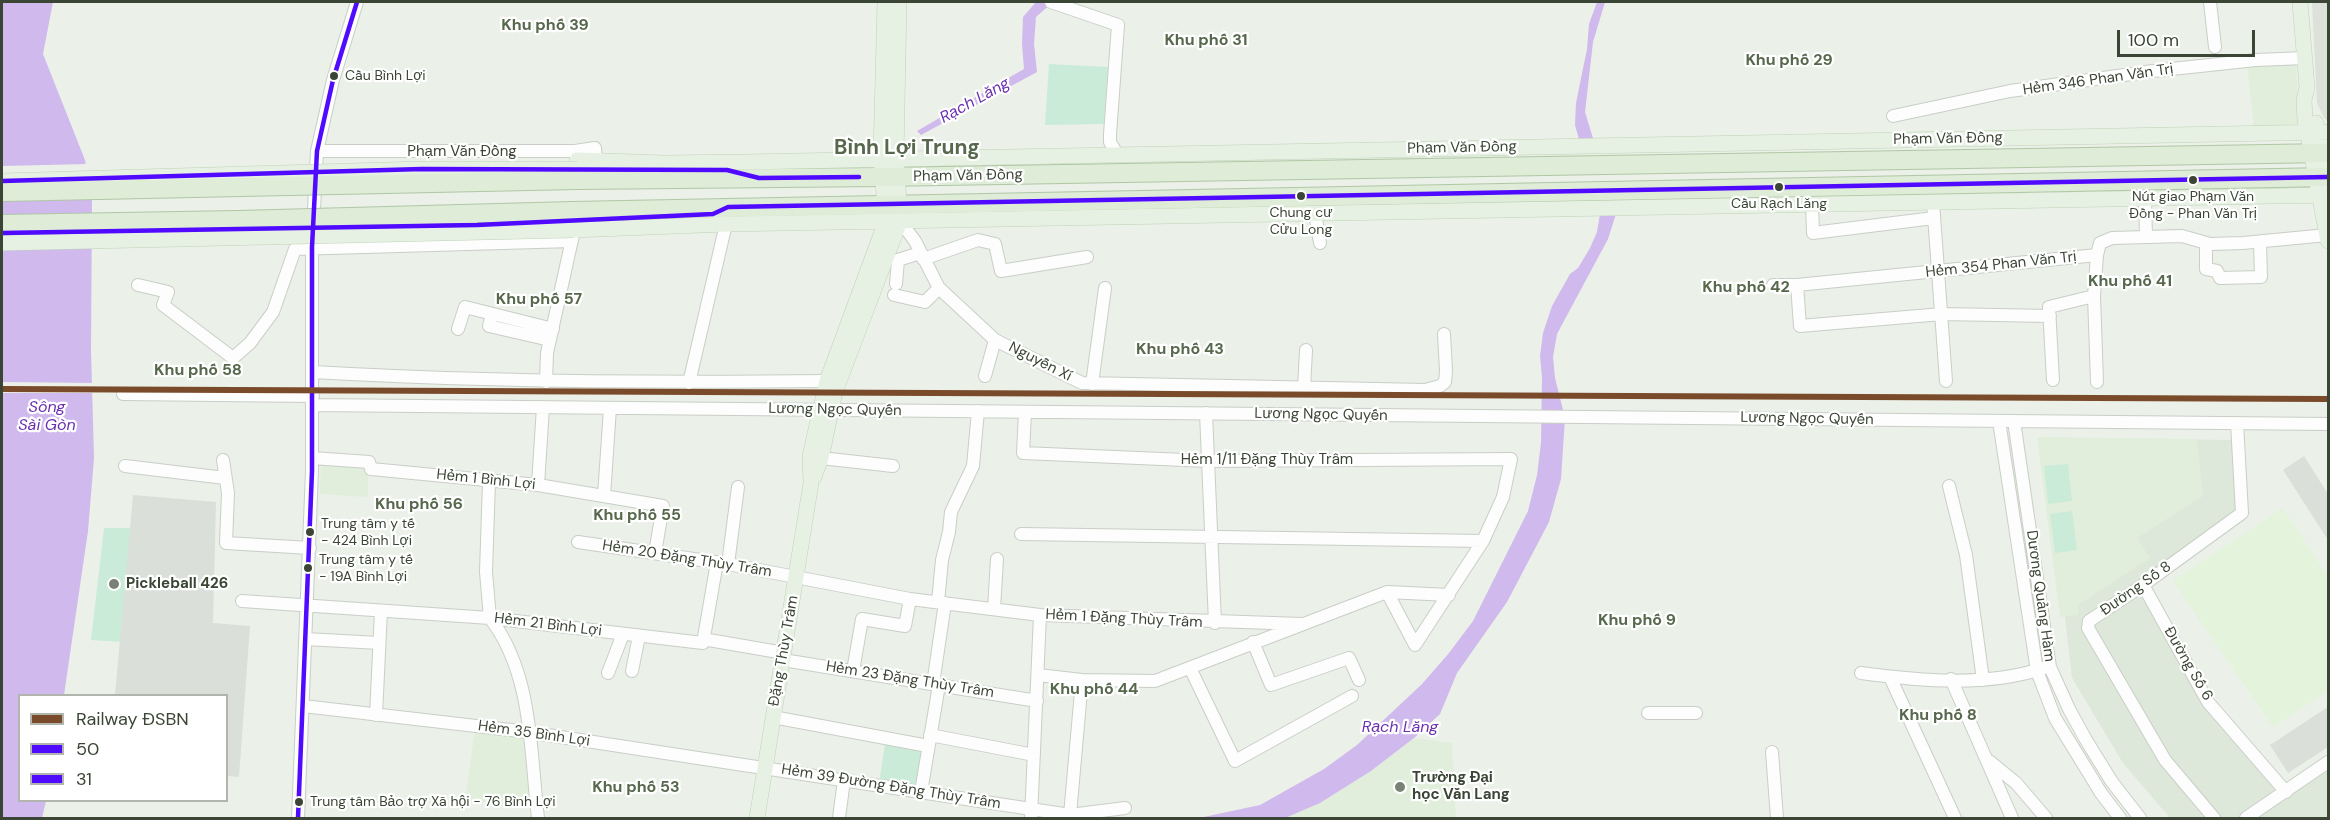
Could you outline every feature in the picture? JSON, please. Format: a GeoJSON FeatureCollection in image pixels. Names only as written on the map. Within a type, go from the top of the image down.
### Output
{"type":"FeatureCollection","features":[{"type":"Feature","properties":{"kind":"highway","name":"Phạm Văn Đồng"},"geometry":{"type":"LineString","coordinates":[[577,170],[759,178],[890,177],[2321,153]]}},
{"type":"Feature","properties":{"kind":"highway"},"geometry":{"type":"LineString","coordinates":[[2,192],[577,170]]}},
{"type":"Feature","properties":{"kind":"highway","name":"Phạm Văn Đồng"},"geometry":{"type":"LineString","coordinates":[[572,226],[727,215],[2172,189],[2325,184]]}},
{"type":"Feature","properties":{"kind":"highway"},"geometry":{"type":"LineString","coordinates":[[2,224],[572,226]]}},
{"type":"Feature","properties":{"kind":"main road","name":"Nguyễn Xí"},"geometry":{"type":"LineString","coordinates":[[885,2],[892,212]]}},
{"type":"Feature","properties":{"kind":"main road","name":"Nguyễn Xí"},"geometry":{"type":"LineString","coordinates":[[889,158],[899,2]]}},
{"type":"Feature","properties":{"kind":"main road"},"geometry":{"type":"LineString","coordinates":[[2300,2],[2307,88],[2304,100],[2318,133],[2325,184],[2328,238]]}},
{"type":"Feature","properties":{"kind":"main road","name":"Phạm Văn Đồng"},"geometry":{"type":"LineString","coordinates":[[577,170],[595,154],[664,163],[2318,133]]}},
{"type":"Feature","properties":{"kind":"main road"},"geometry":{"type":"LineString","coordinates":[[1052,155],[1052,174]]}},
{"type":"Feature","properties":{"kind":"main road"},"geometry":{"type":"LineString","coordinates":[[2,181],[422,170],[577,170]]}},
{"type":"Feature","properties":{"kind":"main road"},"geometry":{"type":"LineString","coordinates":[[2,173],[577,170]]}},
{"type":"Feature","properties":{"kind":"main road","name":"Phạm Văn Đồng"},"geometry":{"type":"LineString","coordinates":[[1813,195],[1933,202],[2145,198],[2172,189]]}},
{"type":"Feature","properties":{"kind":"main road","name":"Phạm Văn Đồng"},"geometry":{"type":"LineString","coordinates":[[892,212],[1315,213],[1518,201]]}},
{"type":"Feature","properties":{"kind":"main road","name":"Đặng Thùy Trâm"},"geometry":{"type":"LineString","coordinates":[[757,819],[812,483],[821,458],[827,381],[892,212]]}},
{"type":"Feature","properties":{"kind":"main road","name":"Đặng Thùy Trâm"},"geometry":{"type":"LineString","coordinates":[[812,483],[810,456],[826,410],[835,392],[892,212]]}},
{"type":"Feature","properties":{"kind":"main road"},"geometry":{"type":"LineString","coordinates":[[2,233],[477,225],[572,226]]}},
{"type":"Feature","properties":{"kind":"main road"},"geometry":{"type":"LineString","coordinates":[[2,243],[572,226]]}},
{"type":"Feature","properties":{"kind":"street"},"geometry":{"type":"LineString","coordinates":[[298,819],[310,548],[313,401],[312,247],[317,151],[333,80],[357,2]]}},
{"type":"Feature","properties":{"kind":"street"},"geometry":{"type":"LineString","coordinates":[[2210,2],[2214,47]]}},
{"type":"Feature","properties":{"kind":"street"},"geometry":{"type":"LineString","coordinates":[[1055,3],[1118,25],[1110,134],[1110,142],[1116,154]]}},
{"type":"Feature","properties":{"kind":"street","name":"Hẻm 346 Phan Văn Trị"},"geometry":{"type":"LineString","coordinates":[[1893,116],[2010,91],[2164,70],[2305,58]]}},
{"type":"Feature","properties":{"kind":"street","name":"Phạm Văn Đồng"},"geometry":{"type":"LineString","coordinates":[[317,151],[595,154]]}},
{"type":"Feature","properties":{"kind":"street"},"geometry":{"type":"LineString","coordinates":[[1813,195],[1813,233],[1934,218]]}},
{"type":"Feature","properties":{"kind":"street"},"geometry":{"type":"LineString","coordinates":[[2145,198],[2146,237]]}},
{"type":"Feature","properties":{"kind":"street"},"geometry":{"type":"LineString","coordinates":[[1933,202],[1946,381]]}},
{"type":"Feature","properties":{"kind":"street","name":"Nguyễn Xí"},"geometry":{"type":"LineString","coordinates":[[892,212],[922,256],[939,288],[995,339],[1082,383],[1425,390],[1440,386],[1445,382],[1444,334]]}},
{"type":"Feature","properties":{"kind":"street"},"geometry":{"type":"LineString","coordinates":[[1315,213],[1320,243]]}},
{"type":"Feature","properties":{"kind":"street"},"geometry":{"type":"LineString","coordinates":[[689,383],[727,215]]}},
{"type":"Feature","properties":{"kind":"street"},"geometry":{"type":"LineString","coordinates":[[546,382],[552,334],[572,226]]}},
{"type":"Feature","properties":{"kind":"street","name":"Phạm Văn Đồng"},"geometry":{"type":"LineString","coordinates":[[312,247],[572,226]]}},
{"type":"Feature","properties":{"kind":"street","name":"Hẻm 354 Phan Văn Trị"},"geometry":{"type":"LineString","coordinates":[[1773,285],[1797,285],[2097,255],[2100,243],[2112,238],[2182,236],[2206,243],[2328,238]]}},
{"type":"Feature","properties":{"kind":"street"},"geometry":{"type":"LineString","coordinates":[[939,288],[925,302],[895,289],[898,260],[922,256],[978,240],[995,244],[1001,271],[1087,257]]}},
{"type":"Feature","properties":{"kind":"street"},"geometry":{"type":"LineString","coordinates":[[2206,243],[2206,269],[2217,271],[2220,278],[2261,278],[2260,242]]}},
{"type":"Feature","properties":{"kind":"street"},"geometry":{"type":"LineString","coordinates":[[138,285],[168,292],[163,305],[234,358],[250,342],[273,312],[296,249],[312,247]]}},
{"type":"Feature","properties":{"kind":"street"},"geometry":{"type":"LineString","coordinates":[[2097,255],[2094,296],[2097,382]]}},
{"type":"Feature","properties":{"kind":"street"},"geometry":{"type":"LineString","coordinates":[[1797,285],[1800,326],[1942,314],[2050,316]]}},
{"type":"Feature","properties":{"kind":"street"},"geometry":{"type":"LineString","coordinates":[[1092,384],[1105,288]]}},
{"type":"Feature","properties":{"kind":"street"},"geometry":{"type":"LineString","coordinates":[[2053,380],[2049,307],[2094,296]]}},
{"type":"Feature","properties":{"kind":"street"},"geometry":{"type":"LineString","coordinates":[[458,329],[465,307],[552,334]]}},
{"type":"Feature","properties":{"kind":"street"},"geometry":{"type":"LineString","coordinates":[[985,376],[995,339]]}},
{"type":"Feature","properties":{"kind":"street"},"geometry":{"type":"LineString","coordinates":[[1304,388],[1306,350]]}},
{"type":"Feature","properties":{"kind":"street"},"geometry":{"type":"LineString","coordinates":[[313,372],[546,382],[827,381]]}},
{"type":"Feature","properties":{"kind":"street","name":"Lương Ngọc Quyến"},"geometry":{"type":"LineString","coordinates":[[123,394],[610,408],[2328,424]]}},
{"type":"Feature","properties":{"kind":"street"},"geometry":{"type":"LineString","coordinates":[[538,485],[543,407]]}},
{"type":"Feature","properties":{"kind":"street"},"geometry":{"type":"LineString","coordinates":[[604,496],[610,408]]}},
{"type":"Feature","properties":{"kind":"street"},"geometry":{"type":"LineString","coordinates":[[921,792],[936,685],[942,603],[942,560],[951,512],[973,466],[978,411]]}},
{"type":"Feature","properties":{"kind":"street","name":"Hẻm 1/11 Đặng Thùy Trâm"},"geometry":{"type":"LineString","coordinates":[[1025,412],[1023,453],[1208,461],[1511,459],[1503,496],[1483,541]]}},
{"type":"Feature","properties":{"kind":"street"},"geometry":{"type":"LineString","coordinates":[[1206,413],[1215,623]]}},
{"type":"Feature","properties":{"kind":"street","name":"Dương Quảng Hàm"},"geometry":{"type":"LineString","coordinates":[[1999,421],[2037,671],[2055,718],[2101,793],[2120,819]]}},
{"type":"Feature","properties":{"kind":"street","name":"Dương Quảng Hàm"},"geometry":{"type":"LineString","coordinates":[[2014,421],[2050,667],[2086,740],[2112,782],[2140,819]]}},
{"type":"Feature","properties":{"kind":"street","name":"Đường Số 8"},"geometry":{"type":"LineString","coordinates":[[2214,819],[2165,760],[2088,628],[2089,621],[2144,585],[2242,513],[2236,423]]}},
{"type":"Feature","properties":{"kind":"street","name":"Hẻm 1 Bình Lợi"},"geometry":{"type":"LineString","coordinates":[[312,458],[369,462],[371,469],[538,485],[663,506],[655,553]]}},
{"type":"Feature","properties":{"kind":"street"},"geometry":{"type":"LineString","coordinates":[[821,458],[893,466]]}},
{"type":"Feature","properties":{"kind":"street"},"geometry":{"type":"LineString","coordinates":[[223,460],[228,493],[226,543],[310,548]]}},
{"type":"Feature","properties":{"kind":"street"},"geometry":{"type":"LineString","coordinates":[[125,466],[225,478]]}},
{"type":"Feature","properties":{"kind":"street"},"geometry":{"type":"LineString","coordinates":[[489,481],[486,572],[490,618],[502,634],[517,668],[525,699],[538,819]]}},
{"type":"Feature","properties":{"kind":"street"},"geometry":{"type":"LineString","coordinates":[[1950,486],[1966,555],[1983,680]]}},
{"type":"Feature","properties":{"kind":"street"},"geometry":{"type":"LineString","coordinates":[[703,639],[723,563],[738,487]]}},
{"type":"Feature","properties":{"kind":"street"},"geometry":{"type":"LineString","coordinates":[[1021,534],[1483,541]]}},
{"type":"Feature","properties":{"kind":"street"},"geometry":{"type":"LineString","coordinates":[[1387,592],[1415,645],[1483,541]]}},
{"type":"Feature","properties":{"kind":"street","name":"Hẻm 20 Đặng Thùy Trâm"},"geometry":{"type":"LineString","coordinates":[[578,542],[797,576]]}},
{"type":"Feature","properties":{"kind":"street"},"geometry":{"type":"LineString","coordinates":[[994,609],[997,559]]}},
{"type":"Feature","properties":{"kind":"street","name":"Hẻm 1 Đặng Thùy Trâm"},"geometry":{"type":"LineString","coordinates":[[797,576],[910,599],[1040,615],[1215,623],[1302,624],[1387,592],[1449,595]]}},
{"type":"Feature","properties":{"kind":"street","name":"Đường Số 6"},"geometry":{"type":"LineString","coordinates":[[2144,585],[2208,702],[2286,792]]}},
{"type":"Feature","properties":{"kind":"street"},"geometry":{"type":"LineString","coordinates":[[853,671],[862,619],[905,626],[910,599]]}},
{"type":"Feature","properties":{"kind":"street","name":"Hẻm 21 Bình Lợi"},"geometry":{"type":"LineString","coordinates":[[242,601],[490,618],[703,643],[703,639],[783,656]]}},
{"type":"Feature","properties":{"kind":"street"},"geometry":{"type":"LineString","coordinates":[[376,715],[381,611]]}},
{"type":"Feature","properties":{"kind":"street"},"geometry":{"type":"LineString","coordinates":[[1032,813],[1040,615]]}},
{"type":"Feature","properties":{"kind":"street"},"geometry":{"type":"LineString","coordinates":[[1038,675],[1082,680],[1155,681],[1302,624]]}},
{"type":"Feature","properties":{"kind":"street"},"geometry":{"type":"LineString","coordinates":[[608,673],[623,634]]}},
{"type":"Feature","properties":{"kind":"street"},"geometry":{"type":"LineString","coordinates":[[632,670],[639,636]]}},
{"type":"Feature","properties":{"kind":"street"},"geometry":{"type":"LineString","coordinates":[[306,639],[379,643]]}},
{"type":"Feature","properties":{"kind":"street"},"geometry":{"type":"LineString","coordinates":[[1253,642],[1271,686],[1349,658],[1359,680]]}},
{"type":"Feature","properties":{"kind":"street","name":"Hẻm 23 Đặng Thùy Trâm"},"geometry":{"type":"LineString","coordinates":[[783,656],[853,671],[1036,701]]}},
{"type":"Feature","properties":{"kind":"street"},"geometry":{"type":"LineString","coordinates":[[1861,674],[1983,680],[2050,667]]}},
{"type":"Feature","properties":{"kind":"street"},"geometry":{"type":"LineString","coordinates":[[1190,668],[1235,761],[1352,696]]}},
{"type":"Feature","properties":{"kind":"street"},"geometry":{"type":"LineString","coordinates":[[1890,677],[1955,819]]}},
{"type":"Feature","properties":{"kind":"street"},"geometry":{"type":"LineString","coordinates":[[1070,815],[1082,680]]}},
{"type":"Feature","properties":{"kind":"street"},"geometry":{"type":"LineString","coordinates":[[1951,680],[2012,819]]}},
{"type":"Feature","properties":{"kind":"street","name":"Hẻm 35 Bình Lợi"},"geometry":{"type":"LineString","coordinates":[[303,706],[528,732],[764,768]]}},
{"type":"Feature","properties":{"kind":"street"},"geometry":{"type":"LineString","coordinates":[[1648,713],[1696,713]]}},
{"type":"Feature","properties":{"kind":"street"},"geometry":{"type":"LineString","coordinates":[[773,717],[1034,755]]}},
{"type":"Feature","properties":{"kind":"street"},"geometry":{"type":"LineString","coordinates":[[1772,752],[1777,819]]}},
{"type":"Feature","properties":{"kind":"street"},"geometry":{"type":"LineString","coordinates":[[1986,758],[2016,783],[2046,819]]}},
{"type":"Feature","properties":{"kind":"street"},"geometry":{"type":"LineString","coordinates":[[2246,819],[2328,762]]}},
{"type":"Feature","properties":{"kind":"street","name":"Hẻm 39 Đường Đặng Thùy Trâm"},"geometry":{"type":"LineString","coordinates":[[764,768],[921,792],[1032,813],[1070,815],[1125,808]]}},
{"type":"Feature","properties":{"kind":"street"},"geometry":{"type":"LineString","coordinates":[[840,818],[844,780]]}},
{"type":"Feature","properties":{"kind":"shaded area"},"geometry":{"type":"Polygon","coordinates":[[[2312,2],[2328,2],[2328,121],[2324,118],[2317,103],[2312,2]]]}},
{"type":"Feature","properties":{"kind":"shaded area"},"geometry":{"type":"Polygon","coordinates":[[[2295,60],[2300,115],[2298,124],[2254,127],[2247,64],[2295,60]]]}},
{"type":"Feature","properties":{"kind":"shaded area"},"geometry":{"type":"Polygon","coordinates":[[[1049,64],[1108,67],[1104,124],[1045,125],[1049,64]]]}},
{"type":"Feature","properties":{"kind":"shaded area"},"geometry":{"type":"Polygon","coordinates":[[[2037,437],[2197,439],[2203,496],[2137,538],[2150,558],[2078,605],[2078,615],[2060,617],[2037,437]]]}},
{"type":"Feature","properties":{"kind":"shaded area"},"geometry":{"type":"Polygon","coordinates":[[[2044,438],[2237,440],[2242,513],[2143,586],[2206,703],[2285,796],[2328,769],[2328,818],[2170,818],[2123,763],[2072,678],[2044,438]]]}},
{"type":"Feature","properties":{"kind":"shaded area"},"geometry":{"type":"Polygon","coordinates":[[[2304,456],[2328,494],[2328,540],[2283,470],[2304,456]]]}},
{"type":"Feature","properties":{"kind":"shaded area"},"geometry":{"type":"Polygon","coordinates":[[[321,459],[368,463],[368,497],[320,494],[321,459]]]}},
{"type":"Feature","properties":{"kind":"shaded area"},"geometry":{"type":"Polygon","coordinates":[[[2068,464],[2072,501],[2048,504],[2044,466],[2068,464]]]}},
{"type":"Feature","properties":{"kind":"shaded area"},"geometry":{"type":"Polygon","coordinates":[[[133,495],[216,502],[213,623],[250,626],[239,777],[228,776],[228,694],[115,694],[133,495]]]}},
{"type":"Feature","properties":{"kind":"shaded area"},"geometry":{"type":"Polygon","coordinates":[[[2283,508],[2328,577],[2328,691],[2273,727],[2173,581],[2283,508]]]}},
{"type":"Feature","properties":{"kind":"shaded area"},"geometry":{"type":"Polygon","coordinates":[[[2072,511],[2077,550],[2055,553],[2050,514],[2072,511]]]}},
{"type":"Feature","properties":{"kind":"shaded area","name":"Pickleball 426"},"geometry":{"type":"Polygon","coordinates":[[[104,528],[137,528],[123,642],[91,640],[104,528]]]}},
{"type":"Feature","properties":{"kind":"shaded area"},"geometry":{"type":"Polygon","coordinates":[[[2328,707],[2328,747],[2288,773],[2270,745],[2328,707]]]}},
{"type":"Feature","properties":{"kind":"shaded area"},"geometry":{"type":"Polygon","coordinates":[[[475,730],[523,737],[530,806],[465,800],[475,730]]]}},
{"type":"Feature","properties":{"kind":"shaded area"},"geometry":{"type":"Polygon","coordinates":[[[886,738],[928,747],[920,790],[879,783],[886,738]]]}},
{"type":"Feature","properties":{"kind":"shaded area","name":"Trường Đại học Văn Lang"},"geometry":{"type":"Polygon","coordinates":[[[1414,738],[1452,743],[1456,818],[1285,818],[1320,803],[1371,771],[1414,738]]]}},
{"type":"Feature","properties":{"kind":"water","name":"Sông Sài Gòn"},"geometry":{"type":"Polygon","coordinates":[[[2,2],[53,2],[43,54],[85,160],[92,202],[91,350],[94,458],[88,531],[64,694],[18,694],[18,802],[46,802],[42,818],[2,818],[2,2]]]}},
{"type":"Feature","properties":{"kind":"water"},"geometry":{"type":"Polygon","coordinates":[[[1036,2],[1053,2],[1036,17],[1034,44],[1037,72],[921,135],[917,131],[1024,69],[1023,17],[1036,2]]]}},
{"type":"Feature","properties":{"kind":"water","name":"Rạch Lăng"},"geometry":{"type":"Polygon","coordinates":[[[1597,2],[1605,2],[1593,42],[1585,112],[1616,214],[1608,239],[1557,334],[1553,357],[1555,378],[1565,418],[1561,479],[1549,522],[1507,602],[1457,673],[1440,714],[1414,738],[1371,771],[1320,803],[1285,818],[1199,818],[1260,805],[1324,769],[1357,745],[1422,684],[1473,621],[1528,511],[1537,475],[1541,443],[1540,356],[1543,333],[1552,306],[1570,274],[1578,268],[1590,248],[1597,232],[1600,214],[1575,125],[1576,103],[1587,49],[1589,24],[1597,2]]]}},
{"type":"Feature","properties":{"kind":"pier"},"geometry":{"type":"Polygon","coordinates":[[[1576,142],[1597,142],[1619,213],[1597,213],[1576,142]]]}},
{"type":"Feature","properties":{"kind":"pier"},"geometry":{"type":"Polygon","coordinates":[[[88,164],[93,195],[2,197],[2,166],[88,164]]]}},
{"type":"Feature","properties":{"kind":"pier"},"geometry":{"type":"Polygon","coordinates":[[[2,382],[95,383],[95,393],[2,393],[2,382]]]}},
{"type":"Feature","properties":{"kind":"rail line","name":"ĐSBN"},"geometry":{"type":"LineString","coordinates":[[2,389],[2328,399]]}},
{"type":"Feature","properties":{"kind":"transit line","name":"31"},"geometry":{"type":"LineString","coordinates":[[298,818],[312,471],[312,247],[317,151],[333,80],[357,2]]}},
{"type":"Feature","properties":{"kind":"transit line","name":"50"},"geometry":{"type":"LineString","coordinates":[[2,181],[422,169],[727,170],[759,178],[859,177]]}},
{"type":"Feature","properties":{"kind":"transit line","name":"50"},"geometry":{"type":"LineString","coordinates":[[2,233],[477,225],[713,214],[728,207],[2328,177]]}},
{"type":"Feature","properties":{"kind":"place","name":"Cầu Bình Lợi"},"geometry":{"type":"Point","coordinates":[334,76]}},
{"type":"Feature","properties":{"kind":"place","name":"Nút giao Phạm Văn Đồng - Phan Văn Trị"},"geometry":{"type":"Point","coordinates":[2193,180]}},
{"type":"Feature","properties":{"kind":"place","name":"Cầu Rạch Lăng"},"geometry":{"type":"Point","coordinates":[1779,187]}},
{"type":"Feature","properties":{"kind":"place","name":"Chung cư Cửu Long"},"geometry":{"type":"Point","coordinates":[1301,196]}},
{"type":"Feature","properties":{"kind":"place","name":"Trung tâm y tế - 424 Bình Lợi"},"geometry":{"type":"Point","coordinates":[310,532]}},
{"type":"Feature","properties":{"kind":"place","name":"Trung tâm y tế - 19A Bình Lợi"},"geometry":{"type":"Point","coordinates":[308,568]}},
{"type":"Feature","properties":{"kind":"place","name":"Pickleball 426"},"geometry":{"type":"Point","coordinates":[114,584]}},
{"type":"Feature","properties":{"kind":"place","name":"Trường Đại học Văn Lang"},"geometry":{"type":"Point","coordinates":[1400,787]}},
{"type":"Feature","properties":{"kind":"place","name":"Trung tâm Bảo trợ Xã hội - 76 Bình Lợi"},"geometry":{"type":"Point","coordinates":[299,802]}},
{"type":"Feature","properties":{"kind":"district","name":"Khu phố 39"},"geometry":{"type":"Point","coordinates":[545,26]}},
{"type":"Feature","properties":{"kind":"district","name":"Khu phố 31"},"geometry":{"type":"Point","coordinates":[1206,41]}},
{"type":"Feature","properties":{"kind":"district","name":"Khu phố 29"},"geometry":{"type":"Point","coordinates":[1789,61]}},
{"type":"Feature","properties":{"kind":"district","name":"Bình Lợi Trung"},"geometry":{"type":"Point","coordinates":[907,148]}},
{"type":"Feature","properties":{"kind":"district","name":"Khu phố 41"},"geometry":{"type":"Point","coordinates":[2130,282]}},
{"type":"Feature","properties":{"kind":"district","name":"Khu phố 42"},"geometry":{"type":"Point","coordinates":[1746,288]}},
{"type":"Feature","properties":{"kind":"district","name":"Khu phố 57"},"geometry":{"type":"Point","coordinates":[539,300]}},
{"type":"Feature","properties":{"kind":"district","name":"Khu phố 43"},"geometry":{"type":"Point","coordinates":[1180,350]}},
{"type":"Feature","properties":{"kind":"district","name":"Khu phố 58"},"geometry":{"type":"Point","coordinates":[198,371]}},
{"type":"Feature","properties":{"kind":"district","name":"Khu phố 56"},"geometry":{"type":"Point","coordinates":[419,505]}},
{"type":"Feature","properties":{"kind":"district","name":"Khu phố 55"},"geometry":{"type":"Point","coordinates":[637,516]}},
{"type":"Feature","properties":{"kind":"district","name":"Khu phố 9"},"geometry":{"type":"Point","coordinates":[1637,621]}},
{"type":"Feature","properties":{"kind":"district","name":"Khu phố 44"},"geometry":{"type":"Point","coordinates":[1094,690]}},
{"type":"Feature","properties":{"kind":"district","name":"Khu phố 8"},"geometry":{"type":"Point","coordinates":[1938,716]}},
{"type":"Feature","properties":{"kind":"district","name":"Khu phố 53"},"geometry":{"type":"Point","coordinates":[636,788]}}]}
